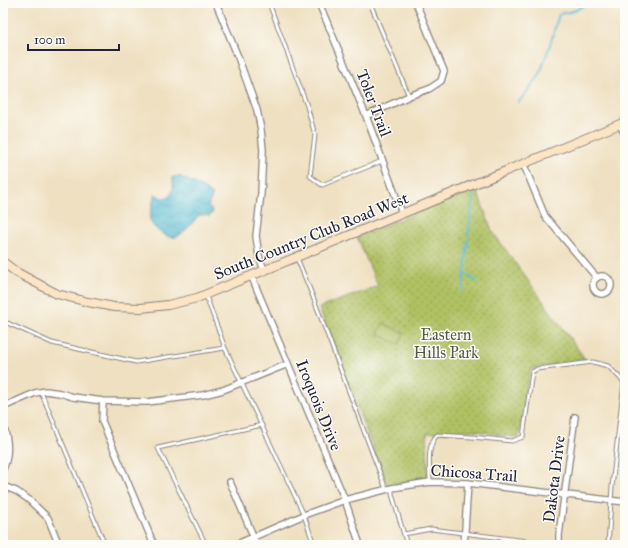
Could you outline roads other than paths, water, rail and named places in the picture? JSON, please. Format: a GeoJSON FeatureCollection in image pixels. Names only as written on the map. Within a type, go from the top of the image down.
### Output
{"type":"FeatureCollection","features":[{"type":"Feature","properties":{"kind":"street"},"geometry":{"type":"LineString","coordinates":[[216,3],[238,57],[254,103],[261,130],[263,150],[261,193],[256,236],[259,256],[264,270]]}},
{"type":"Feature","properties":{"kind":"street","name":"Toler Trail"},"geometry":{"type":"LineString","coordinates":[[319,3],[366,116],[402,213]]}},
{"type":"Feature","properties":{"kind":"street"},"geometry":{"type":"LineString","coordinates":[[366,116],[408,96],[429,89],[441,81],[444,71],[416,3]]}},
{"type":"Feature","properties":{"kind":"street"},"geometry":{"type":"LineString","coordinates":[[622,123],[625,135]]}},
{"type":"Feature","properties":{"kind":"street","name":"South Country Club Road West"},"geometry":{"type":"LineString","coordinates":[[3,262],[16,272],[57,294],[114,307],[148,308],[168,305],[196,298],[251,276],[622,123]]}},
{"type":"Feature","properties":{"kind":"street"},"geometry":{"type":"LineString","coordinates":[[523,164],[545,216],[597,278]]}},
{"type":"Feature","properties":{"kind":"street","name":"Iroquois Drive"},"geometry":{"type":"LineString","coordinates":[[251,276],[345,500],[360,545]]}},
{"type":"Feature","properties":{"kind":"street"},"geometry":{"type":"LineString","coordinates":[[3,407],[35,393],[46,391],[73,397],[103,401],[147,402],[189,397],[223,390],[288,364]]}},
{"type":"Feature","properties":{"kind":"street"},"geometry":{"type":"LineString","coordinates":[[103,401],[102,421],[154,545]]}},
{"type":"Feature","properties":{"kind":"street","name":"Dakota Drive"},"geometry":{"type":"LineString","coordinates":[[559,545],[559,535],[575,417]]}},
{"type":"Feature","properties":{"kind":"street"},"geometry":{"type":"LineString","coordinates":[[3,425],[8,450],[3,469]]}},
{"type":"Feature","properties":{"kind":"street"},"geometry":{"type":"LineString","coordinates":[[230,482],[257,545]]}},
{"type":"Feature","properties":{"kind":"street","name":"Chicosa Trail"},"geometry":{"type":"LineString","coordinates":[[235,545],[304,515],[345,500],[389,488],[430,482],[468,484],[625,502]]}},
{"type":"Feature","properties":{"kind":"street"},"geometry":{"type":"LineString","coordinates":[[464,545],[468,484]]}},
{"type":"Feature","properties":{"kind":"street"},"geometry":{"type":"LineString","coordinates":[[3,486],[16,491],[28,499],[48,518],[59,545]]}},
{"type":"Feature","properties":{"kind":"lane"},"geometry":{"type":"LineString","coordinates":[[269,3],[315,135],[310,176],[322,186],[382,161]]}},
{"type":"Feature","properties":{"kind":"lane"},"geometry":{"type":"LineString","coordinates":[[370,3],[408,96]]}},
{"type":"Feature","properties":{"kind":"lane"},"geometry":{"type":"LineString","coordinates":[[297,256],[314,297],[329,340],[392,494],[407,545]]}},
{"type":"Feature","properties":{"kind":"lane"},"geometry":{"type":"LineString","coordinates":[[205,294],[225,348],[304,515],[314,545]]}},
{"type":"Feature","properties":{"kind":"lane"},"geometry":{"type":"LineString","coordinates":[[3,321],[52,343],[136,362],[225,348]]}},
{"type":"Feature","properties":{"kind":"lane"},"geometry":{"type":"LineString","coordinates":[[430,482],[430,449],[432,441],[436,435],[512,441],[523,437],[532,372],[537,369],[593,362],[608,366],[624,382],[610,500],[608,545]]}},
{"type":"Feature","properties":{"kind":"lane"},"geometry":{"type":"LineString","coordinates":[[41,392],[105,545]]}},
{"type":"Feature","properties":{"kind":"lane"},"geometry":{"type":"LineString","coordinates":[[206,545],[158,448],[262,426]]}},
{"type":"Feature","properties":{"kind":"lane"},"geometry":{"type":"LineString","coordinates":[[404,534],[431,529],[465,532],[559,545]]}},
{"type":"Feature","properties":{"kind":"lane"},"geometry":{"type":"LineString","coordinates":[[511,539],[511,545]]}},
{"type":"Feature","properties":{"kind":"water"},"geometry":{"type":"Polygon","coordinates":[[[179,176],[198,185],[213,195],[208,206],[213,212],[209,217],[207,215],[199,215],[179,236],[168,237],[153,226],[150,217],[151,211],[155,194],[162,198],[169,198],[173,189],[173,177],[179,176]]]}},
{"type":"Feature","properties":{"kind":"waterway"},"geometry":{"type":"LineString","coordinates":[[518,103],[539,76],[559,14],[577,9],[586,3]]}},
{"type":"Feature","properties":{"kind":"waterway"},"geometry":{"type":"LineString","coordinates":[[468,236],[473,196]]}},
{"type":"Feature","properties":{"kind":"waterway"},"geometry":{"type":"LineString","coordinates":[[463,290],[468,240]]}},
{"type":"Feature","properties":{"kind":"waterway"},"geometry":{"type":"LineString","coordinates":[[465,273],[477,282]]}},
{"type":"Feature","properties":{"kind":"park label","name":"Eastern Hills Park"},"geometry":{"type":"Point","coordinates":[446,343]}}]}
